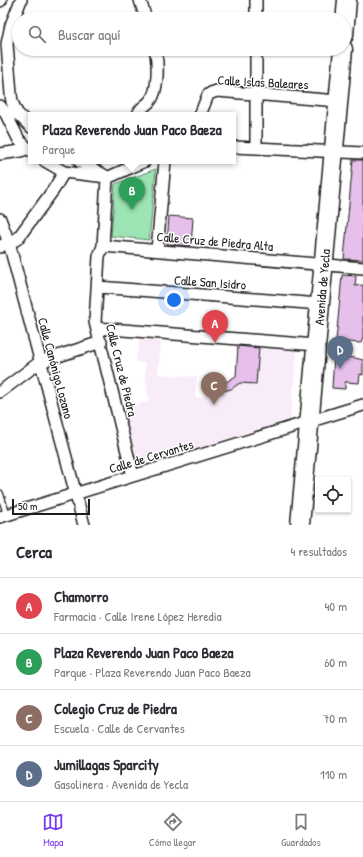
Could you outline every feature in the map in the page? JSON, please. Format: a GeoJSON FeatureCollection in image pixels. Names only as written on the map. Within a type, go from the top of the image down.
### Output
{"type":"FeatureCollection","features":[{"type":"Feature","properties":{"kind":"main road"},"geometry":{"type":"LineString","coordinates":[[346,12],[347,0]]}},
{"type":"Feature","properties":{"kind":"main road","name":"Avenida de Yecla"},"geometry":{"type":"LineString","coordinates":[[300,525],[342,56]]}},
{"type":"Feature","properties":{"kind":"street"},"geometry":{"type":"LineString","coordinates":[[16,12],[21,0]]}},
{"type":"Feature","properties":{"kind":"street"},"geometry":{"type":"LineString","coordinates":[[140,0],[144,12]]}},
{"type":"Feature","properties":{"kind":"street"},"geometry":{"type":"LineString","coordinates":[[256,0],[256,12]]}},
{"type":"Feature","properties":{"kind":"street"},"geometry":{"type":"LineString","coordinates":[[12,22],[7,44],[12,102],[17,113],[28,124]]}},
{"type":"Feature","properties":{"kind":"street"},"geometry":{"type":"LineString","coordinates":[[139,112],[140,109],[150,102],[155,91],[156,56]]}},
{"type":"Feature","properties":{"kind":"street"},"geometry":{"type":"LineString","coordinates":[[256,56],[256,148]]}},
{"type":"Feature","properties":{"kind":"street","name":"Calle Islas Baleares"},"geometry":{"type":"LineString","coordinates":[[201,112],[208,95],[214,92],[338,101]]}},
{"type":"Feature","properties":{"kind":"street"},"geometry":{"type":"LineString","coordinates":[[0,106],[5,112],[19,140],[28,149]]}},
{"type":"Feature","properties":{"kind":"street"},"geometry":{"type":"LineString","coordinates":[[236,147],[363,153]]}},
{"type":"Feature","properties":{"kind":"street"},"geometry":{"type":"LineString","coordinates":[[0,154],[28,150]]}},
{"type":"Feature","properties":{"kind":"street"},"geometry":{"type":"LineString","coordinates":[[50,164],[64,172],[107,177],[138,164]]}},
{"type":"Feature","properties":{"kind":"street"},"geometry":{"type":"LineString","coordinates":[[84,164],[107,177]]}},
{"type":"Feature","properties":{"kind":"street"},"geometry":{"type":"LineString","coordinates":[[157,250],[165,164]]}},
{"type":"Feature","properties":{"kind":"street"},"geometry":{"type":"LineString","coordinates":[[4,245],[13,242],[18,238],[54,189],[64,172]]}},
{"type":"Feature","properties":{"kind":"street","name":"Calle Cruz de Piedra"},"geometry":{"type":"LineString","coordinates":[[107,177],[103,246],[99,256],[95,322],[133,476]]}},
{"type":"Feature","properties":{"kind":"street","name":"Calle Canónigo Lozano"},"geometry":{"type":"LineString","coordinates":[[0,219],[4,245],[40,362],[84,525]]}},
{"type":"Feature","properties":{"kind":"street","name":"Calle Cruz de Piedra Alta"},"geometry":{"type":"LineString","coordinates":[[103,246],[363,268]]}},
{"type":"Feature","properties":{"kind":"street","name":"Calle San Isidro"},"geometry":{"type":"LineString","coordinates":[[98,287],[320,304]]}},
{"type":"Feature","properties":{"kind":"street"},"geometry":{"type":"LineString","coordinates":[[97,328],[316,345]]}},
{"type":"Feature","properties":{"kind":"street"},"geometry":{"type":"LineString","coordinates":[[1,389],[40,362],[101,342]]}},
{"type":"Feature","properties":{"kind":"street","name":"Calle de Cervantes"},"geometry":{"type":"LineString","coordinates":[[4,516],[363,404]]}},
{"type":"Feature","properties":{"kind":"lane"},"geometry":{"type":"LineString","coordinates":[[0,493],[4,516]]}},
{"type":"Feature","properties":{"kind":"shaded area"},"geometry":{"type":"Polygon","coordinates":[[[139,338],[161,341],[158,374],[197,377],[195,398],[203,397],[236,376],[238,346],[297,351],[290,419],[145,465],[135,461],[122,409],[149,401],[145,375],[145,363],[136,362],[139,338]]]}},
{"type":"Feature","properties":{"kind":"green space"},"geometry":{"type":"Polygon","coordinates":[[[156,169],[149,240],[111,236],[115,184],[156,169]]]}},
{"type":"Feature","properties":{"kind":"building"},"geometry":{"type":"Polygon","coordinates":[[[353,160],[363,160],[363,260],[344,259],[353,160]]]}},
{"type":"Feature","properties":{"kind":"building"},"geometry":{"type":"Polygon","coordinates":[[[169,216],[193,218],[191,246],[167,244],[169,216]]]}},
{"type":"Feature","properties":{"kind":"building"},"geometry":{"type":"Polygon","coordinates":[[[342,275],[356,276],[355,286],[363,285],[363,338],[361,343],[336,341],[342,275]]]}},
{"type":"Feature","properties":{"kind":"building"},"geometry":{"type":"Polygon","coordinates":[[[238,346],[259,348],[256,384],[240,383],[231,389],[211,394],[210,392],[236,376],[238,346]]]}},
{"type":"Feature","properties":{"kind":"building"},"geometry":{"type":"Polygon","coordinates":[[[334,356],[363,360],[363,375],[360,374],[359,383],[345,382],[345,389],[332,388],[334,356]]]}},
{"type":"Feature","properties":{"kind":"place","name":"Plaza Reverendo Juan Paco Baeza"},"geometry":{"type":"Point","coordinates":[132,210]}},
{"type":"Feature","properties":{"kind":"place","name":"Chamorro"},"geometry":{"type":"Point","coordinates":[215,343]}},
{"type":"Feature","properties":{"kind":"place","name":"Jumillagas Sparcity"},"geometry":{"type":"Point","coordinates":[340,369]}},
{"type":"Feature","properties":{"kind":"place","name":"Colegio Cruz de Piedra"},"geometry":{"type":"Point","coordinates":[214,405]}}]}
